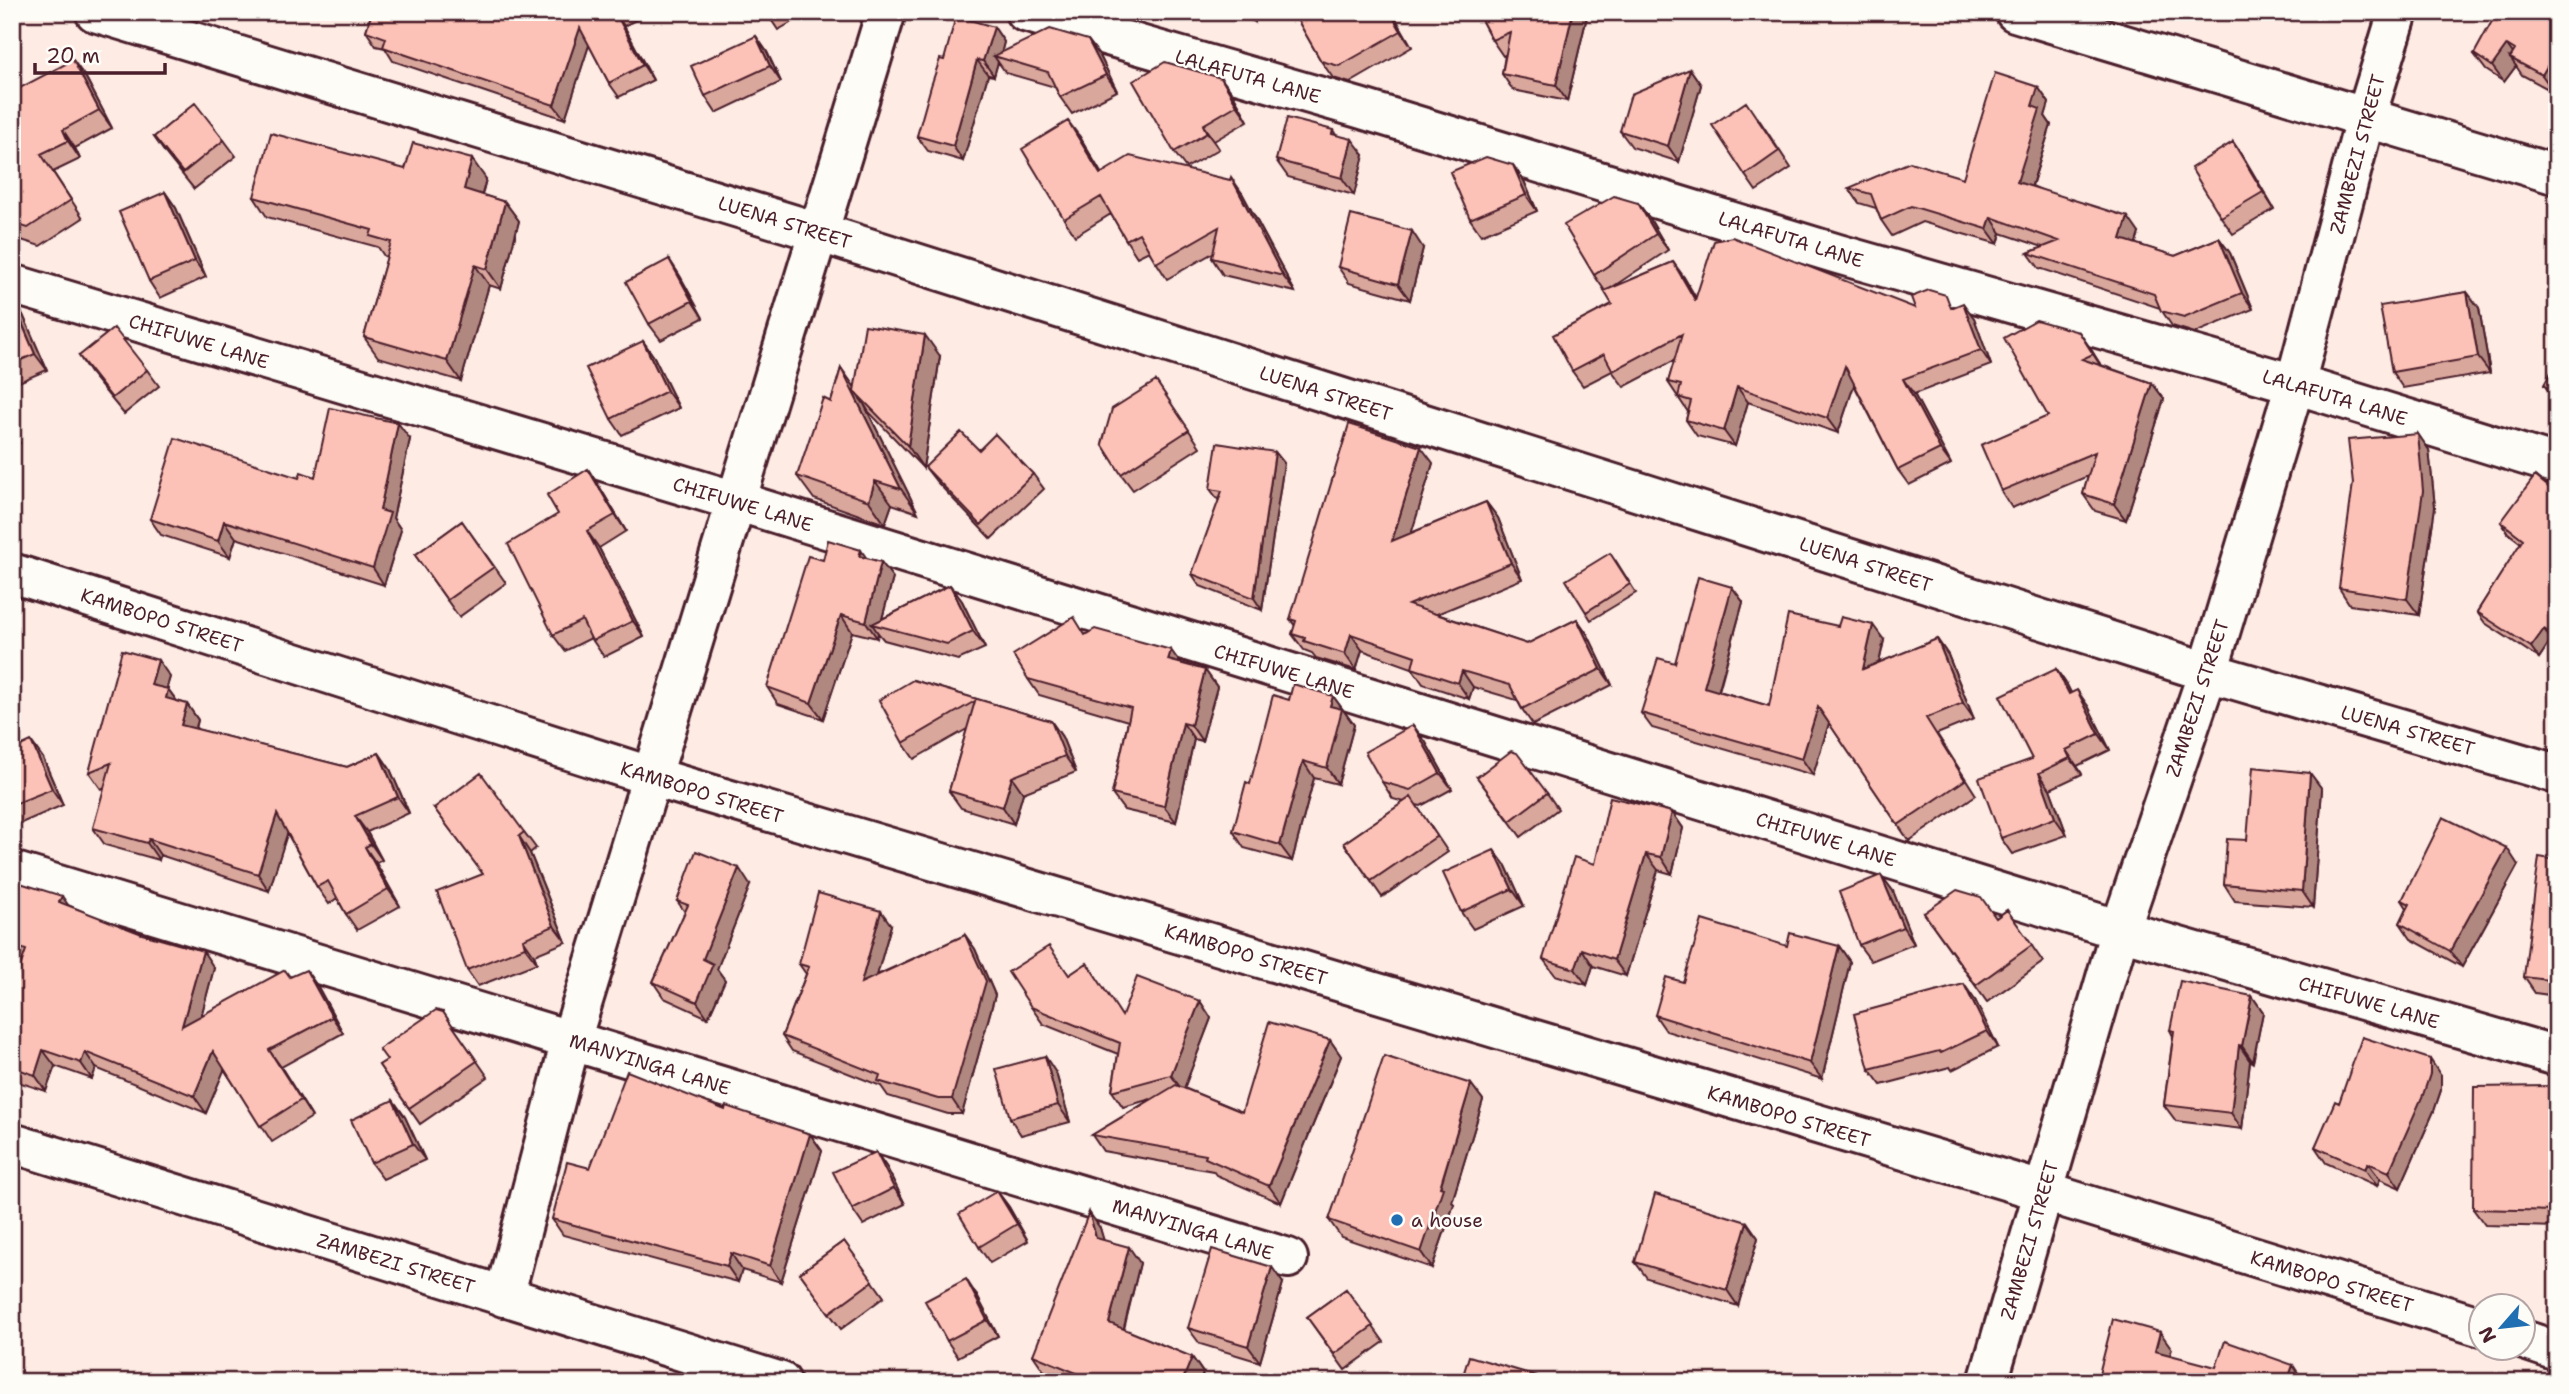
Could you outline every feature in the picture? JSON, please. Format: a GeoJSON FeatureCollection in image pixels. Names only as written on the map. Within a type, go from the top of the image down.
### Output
{"type":"FeatureCollection","features":[{"type":"Feature","properties":{"kind":"street","name":"LUENA STREET"},"geometry":{"type":"LineString","coordinates":[[95,12],[821,233],[2208,672],[2557,774]]}},
{"type":"Feature","properties":{"kind":"street"},"geometry":{"type":"LineString","coordinates":[[505,1297],[571,1040],[887,12]]}},
{"type":"Feature","properties":{"kind":"street","name":"LALAFUTA LANE"},"geometry":{"type":"LineString","coordinates":[[1025,12],[1359,108],[1838,254],[2295,384],[2557,465]]}},
{"type":"Feature","properties":{"kind":"street"},"geometry":{"type":"LineString","coordinates":[[2015,12],[2557,175]]}},
{"type":"Feature","properties":{"kind":"street","name":"ZAMBEZI STREET"},"geometry":{"type":"LineString","coordinates":[[1988,1382],[2120,930],[2208,672],[2295,384],[2366,118],[2398,12]]}},
{"type":"Feature","properties":{"kind":"street","name":"CHIFUWE LANE"},"geometry":{"type":"LineString","coordinates":[[12,284],[736,501],[2120,930],[2557,1056]]}},
{"type":"Feature","properties":{"kind":"street","name":"KAMBOPO STREET"},"geometry":{"type":"LineString","coordinates":[[12,573],[653,778],[2042,1191],[2468,1323]]}},
{"type":"Feature","properties":{"kind":"street","name":"MANYINGA LANE"},"geometry":{"type":"LineString","coordinates":[[12,871],[1288,1258]]}},
{"type":"Feature","properties":{"kind":"street","name":"ZAMBEZI STREET"},"geometry":{"type":"LineString","coordinates":[[12,1143],[781,1382]]}},
{"type":"Feature","properties":{"kind":"street"},"geometry":{"type":"LineString","coordinates":[[2538,1345],[2557,1351]]}},
{"type":"Feature","properties":{"kind":"building"},"geometry":{"type":"Polygon","coordinates":[[[372,12],[615,12],[643,65],[609,83],[580,28],[554,105],[383,47],[386,38],[366,31],[372,12]]]}},
{"type":"Feature","properties":{"kind":"building"},"geometry":{"type":"Polygon","coordinates":[[[1293,12],[1390,12],[1401,31],[1339,66],[1321,61],[1293,12]]]}},
{"type":"Feature","properties":{"kind":"building"},"geometry":{"type":"Polygon","coordinates":[[[1477,12],[1573,12],[1556,85],[1502,74],[1510,32],[1492,40],[1477,12]]]}},
{"type":"Feature","properties":{"kind":"building"},"geometry":{"type":"Polygon","coordinates":[[[2497,12],[2557,12],[2557,49],[2542,75],[2510,58],[2515,50],[2507,45],[2492,66],[2474,54],[2497,12]]]}},
{"type":"Feature","properties":{"kind":"building"},"geometry":{"type":"Polygon","coordinates":[[[956,16],[994,27],[983,61],[977,60],[953,146],[917,136],[940,59],[944,60],[956,16]]]}},
{"type":"Feature","properties":{"kind":"building"},"geometry":{"type":"Polygon","coordinates":[[[1050,29],[1088,40],[1106,75],[1060,97],[1048,72],[994,56],[1050,29]]]}},
{"type":"Feature","properties":{"kind":"building"},"geometry":{"type":"Polygon","coordinates":[[[756,36],[770,66],[705,96],[691,66],[756,36]]]}},
{"type":"Feature","properties":{"kind":"building"},"geometry":{"type":"Polygon","coordinates":[[[73,60],[99,110],[63,130],[68,141],[41,154],[71,200],[28,228],[12,223],[12,92],[73,60]]]}},
{"type":"Feature","properties":{"kind":"building"},"geometry":{"type":"Polygon","coordinates":[[[1165,62],[1221,78],[1237,105],[1203,125],[1207,133],[1174,152],[1133,81],[1165,62]]]}},
{"type":"Feature","properties":{"kind":"building"},"geometry":{"type":"Polygon","coordinates":[[[1690,69],[1668,146],[1620,131],[1631,94],[1690,69]]]}},
{"type":"Feature","properties":{"kind":"building"},"geometry":{"type":"Polygon","coordinates":[[[1995,73],[2038,87],[2032,106],[2040,109],[2017,182],[2128,217],[2121,239],[2175,256],[2219,238],[2242,293],[2184,317],[2161,311],[2154,294],[2028,253],[2059,241],[1991,217],[1987,229],[1911,206],[1881,220],[1871,194],[1849,188],[1910,162],[1963,178],[1995,73]]]}},
{"type":"Feature","properties":{"kind":"building"},"geometry":{"type":"Polygon","coordinates":[[[1746,102],[1779,151],[1745,175],[1712,125],[1746,102]]]}},
{"type":"Feature","properties":{"kind":"building"},"geometry":{"type":"Polygon","coordinates":[[[195,103],[224,140],[183,173],[154,137],[195,103]]]}},
{"type":"Feature","properties":{"kind":"building"},"geometry":{"type":"Polygon","coordinates":[[[1287,118],[1333,130],[1332,134],[1352,139],[1342,178],[1276,160],[1287,118]]]}},
{"type":"Feature","properties":{"kind":"building"},"geometry":{"type":"Polygon","coordinates":[[[1068,121],[1100,174],[1130,156],[1230,180],[1231,177],[1283,276],[1212,258],[1219,227],[1156,263],[1139,233],[1126,240],[1101,197],[1064,219],[1022,149],[1068,121]]]}},
{"type":"Feature","properties":{"kind":"building"},"geometry":{"type":"Polygon","coordinates":[[[271,133],[405,169],[413,143],[472,159],[464,189],[505,202],[487,269],[475,265],[447,361],[364,337],[391,242],[370,236],[372,230],[254,197],[271,133]]]}},
{"type":"Feature","properties":{"kind":"building"},"geometry":{"type":"Polygon","coordinates":[[[2233,142],[2263,192],[2221,217],[2191,168],[2233,142]]]}},
{"type":"Feature","properties":{"kind":"building"},"geometry":{"type":"Polygon","coordinates":[[[1486,157],[1513,165],[1526,195],[1470,219],[1450,172],[1486,157]]]}},
{"type":"Feature","properties":{"kind":"building"},"geometry":{"type":"Polygon","coordinates":[[[165,192],[195,261],[149,281],[119,212],[165,192]]]}},
{"type":"Feature","properties":{"kind":"building"},"geometry":{"type":"Polygon","coordinates":[[[1614,196],[1638,203],[1656,234],[1594,275],[1564,225],[1614,196]]]}},
{"type":"Feature","properties":{"kind":"building"},"geometry":{"type":"Polygon","coordinates":[[[1351,215],[1412,231],[1398,284],[1338,267],[1351,215]]]}},
{"type":"Feature","properties":{"kind":"building"},"geometry":{"type":"Polygon","coordinates":[[[1732,237],[1915,308],[1911,297],[1929,290],[1946,295],[1951,308],[1963,303],[1981,350],[1903,379],[1940,449],[1898,470],[1845,366],[1827,418],[1737,387],[1724,431],[1686,420],[1691,401],[1678,397],[1681,385],[1668,382],[1682,334],[1613,371],[1604,354],[1572,371],[1553,335],[1612,304],[1604,291],[1673,262],[1695,300],[1714,241],[1732,237]]]}},
{"type":"Feature","properties":{"kind":"building"},"geometry":{"type":"Polygon","coordinates":[[[669,259],[692,301],[649,324],[626,282],[669,259]]]}},
{"type":"Feature","properties":{"kind":"building"},"geometry":{"type":"Polygon","coordinates":[[[2467,292],[2478,357],[2392,372],[2380,306],[2467,292]]]}},
{"type":"Feature","properties":{"kind":"building"},"geometry":{"type":"Polygon","coordinates":[[[12,300],[35,354],[12,364],[12,300]]]}},
{"type":"Feature","properties":{"kind":"building"},"geometry":{"type":"Polygon","coordinates":[[[2036,320],[2079,332],[2093,354],[2082,359],[2152,383],[2114,504],[2083,494],[2095,452],[2001,491],[1981,445],[2048,416],[2004,338],[2036,320]]]}},
{"type":"Feature","properties":{"kind":"building"},"geometry":{"type":"Polygon","coordinates":[[[865,325],[925,335],[908,446],[854,391],[865,325]]]}},
{"type":"Feature","properties":{"kind":"building"},"geometry":{"type":"Polygon","coordinates":[[[114,328],[147,370],[112,398],[79,356],[114,328]]]}},
{"type":"Feature","properties":{"kind":"building"},"geometry":{"type":"Polygon","coordinates":[[[643,341],[667,391],[611,419],[586,368],[643,341]]]}},
{"type":"Feature","properties":{"kind":"building"},"geometry":{"type":"Polygon","coordinates":[[[2557,362],[2557,393],[2544,385],[2557,362]]]}},
{"type":"Feature","properties":{"kind":"building"},"geometry":{"type":"Polygon","coordinates":[[[841,368],[901,489],[875,481],[869,501],[797,476],[823,398],[831,402],[841,368]]]}},
{"type":"Feature","properties":{"kind":"building"},"geometry":{"type":"Polygon","coordinates":[[[1156,381],[1189,430],[1121,474],[1102,444],[1112,409],[1156,381]]]}},
{"type":"Feature","properties":{"kind":"building"},"geometry":{"type":"Polygon","coordinates":[[[330,408],[398,423],[380,510],[390,513],[373,568],[224,521],[218,541],[150,519],[175,438],[299,478],[301,472],[315,477],[330,408]]]}},
{"type":"Feature","properties":{"kind":"building"},"geometry":{"type":"Polygon","coordinates":[[[1349,424],[1421,447],[1392,541],[1486,502],[1511,563],[1408,605],[1527,644],[1577,619],[1601,669],[1522,709],[1510,685],[1462,671],[1458,683],[1412,668],[1415,656],[1351,634],[1345,654],[1304,641],[1305,638],[1292,634],[1296,621],[1290,619],[1349,424]]]}},
{"type":"Feature","properties":{"kind":"building"},"geometry":{"type":"Polygon","coordinates":[[[961,432],[979,450],[995,434],[1033,474],[981,525],[925,467],[961,432]]]}},
{"type":"Feature","properties":{"kind":"building"},"geometry":{"type":"Polygon","coordinates":[[[2418,434],[2423,491],[2407,599],[2339,588],[2353,483],[2348,440],[2418,434]]]}},
{"type":"Feature","properties":{"kind":"building"},"geometry":{"type":"Polygon","coordinates":[[[1217,443],[1275,452],[1254,598],[1192,574],[1222,491],[1210,489],[1217,443]]]}},
{"type":"Feature","properties":{"kind":"building"},"geometry":{"type":"Polygon","coordinates":[[[588,469],[615,515],[587,531],[633,621],[592,641],[582,620],[553,635],[508,544],[558,514],[547,495],[588,469]]]}},
{"type":"Feature","properties":{"kind":"building"},"geometry":{"type":"Polygon","coordinates":[[[2535,476],[2557,494],[2557,621],[2549,632],[2544,629],[2531,647],[2477,612],[2523,539],[2501,522],[2535,476]]]}},
{"type":"Feature","properties":{"kind":"building"},"geometry":{"type":"Polygon","coordinates":[[[462,521],[494,567],[447,600],[415,555],[462,521]]]}},
{"type":"Feature","properties":{"kind":"building"},"geometry":{"type":"Polygon","coordinates":[[[828,540],[861,550],[859,556],[881,562],[866,622],[841,615],[811,703],[767,687],[808,556],[823,560],[828,540]]]}},
{"type":"Feature","properties":{"kind":"building"},"geometry":{"type":"Polygon","coordinates":[[[1610,553],[1630,584],[1586,612],[1566,580],[1610,553]]]}},
{"type":"Feature","properties":{"kind":"building"},"geometry":{"type":"Polygon","coordinates":[[[1698,577],[1732,587],[1704,687],[1769,706],[1788,615],[1838,626],[1841,617],[1873,625],[1863,669],[1937,639],[1963,703],[1926,718],[1965,780],[1898,825],[1818,707],[1802,759],[1641,713],[1658,658],[1675,663],[1698,577]]]}},
{"type":"Feature","properties":{"kind":"building"},"geometry":{"type":"Polygon","coordinates":[[[950,585],[973,631],[947,644],[872,624],[950,585]]]}},
{"type":"Feature","properties":{"kind":"building"},"geometry":{"type":"Polygon","coordinates":[[[1074,617],[1085,635],[1095,629],[1171,650],[1168,660],[1205,670],[1191,725],[1183,723],[1164,806],[1112,794],[1131,708],[1028,679],[1013,655],[1074,617]]]}},
{"type":"Feature","properties":{"kind":"building"},"geometry":{"type":"Polygon","coordinates":[[[122,650],[158,660],[151,685],[168,689],[166,698],[187,704],[181,725],[347,767],[379,753],[398,797],[355,816],[371,844],[365,847],[388,889],[346,914],[328,881],[317,887],[277,814],[258,874],[149,839],[147,843],[93,828],[111,763],[89,772],[122,650]]]}},
{"type":"Feature","properties":{"kind":"building"},"geometry":{"type":"Polygon","coordinates":[[[2056,669],[2069,694],[2077,690],[2099,734],[2066,750],[2070,758],[2039,773],[2055,818],[2001,838],[1979,778],[2032,759],[2000,696],[2056,669]]]}},
{"type":"Feature","properties":{"kind":"building"},"geometry":{"type":"Polygon","coordinates":[[[913,680],[1051,721],[1065,756],[1012,777],[1003,807],[949,791],[975,701],[903,743],[879,700],[913,680]]]}},
{"type":"Feature","properties":{"kind":"building"},"geometry":{"type":"Polygon","coordinates":[[[1293,684],[1333,696],[1330,706],[1342,709],[1327,768],[1303,761],[1280,845],[1233,831],[1246,782],[1250,784],[1273,695],[1289,700],[1293,684]]]}},
{"type":"Feature","properties":{"kind":"building"},"geometry":{"type":"Polygon","coordinates":[[[1413,725],[1440,773],[1410,790],[1382,782],[1365,752],[1413,725]]]}},
{"type":"Feature","properties":{"kind":"building"},"geometry":{"type":"Polygon","coordinates":[[[31,741],[52,789],[12,805],[12,750],[31,741]]]}},
{"type":"Feature","properties":{"kind":"building"},"geometry":{"type":"Polygon","coordinates":[[[1511,751],[1517,753],[1547,793],[1510,821],[1477,777],[1511,751]]]}},
{"type":"Feature","properties":{"kind":"building"},"geometry":{"type":"Polygon","coordinates":[[[2253,767],[2310,773],[2302,891],[2224,884],[2227,839],[2247,840],[2253,767]]]}},
{"type":"Feature","properties":{"kind":"building"},"geometry":{"type":"Polygon","coordinates":[[[481,773],[524,832],[519,836],[554,926],[523,939],[525,947],[467,970],[437,892],[483,874],[434,808],[481,773]]]}},
{"type":"Feature","properties":{"kind":"building"},"geometry":{"type":"Polygon","coordinates":[[[1411,797],[1437,836],[1371,881],[1344,843],[1411,797]]]}},
{"type":"Feature","properties":{"kind":"building"},"geometry":{"type":"Polygon","coordinates":[[[1610,797],[1672,812],[1661,857],[1646,854],[1614,960],[1582,949],[1575,969],[1543,959],[1574,857],[1595,864],[1610,797]]]}},
{"type":"Feature","properties":{"kind":"building"},"geometry":{"type":"Polygon","coordinates":[[[2443,817],[2507,848],[2450,951],[2400,923],[2410,904],[2402,900],[2443,817]]]}},
{"type":"Feature","properties":{"kind":"building"},"geometry":{"type":"Polygon","coordinates":[[[1494,850],[1512,889],[1461,912],[1443,873],[1494,850]]]}},
{"type":"Feature","properties":{"kind":"building"},"geometry":{"type":"Polygon","coordinates":[[[696,851],[739,868],[703,959],[713,964],[697,1002],[653,982],[688,905],[677,901],[696,851]]]}},
{"type":"Feature","properties":{"kind":"building"},"geometry":{"type":"Polygon","coordinates":[[[2539,857],[2557,860],[2557,981],[2524,977],[2539,857]]]}},
{"type":"Feature","properties":{"kind":"building"},"geometry":{"type":"Polygon","coordinates":[[[1881,875],[1903,927],[1859,945],[1839,892],[1881,875]]]}},
{"type":"Feature","properties":{"kind":"building"},"geometry":{"type":"Polygon","coordinates":[[[20,883],[62,896],[59,902],[142,934],[203,951],[182,1026],[285,970],[290,977],[306,970],[332,1017],[269,1050],[301,1100],[260,1126],[213,1051],[194,1096],[85,1052],[81,1063],[43,1050],[35,1075],[12,1067],[12,990],[26,950],[12,945],[12,904],[20,883]]]}},
{"type":"Feature","properties":{"kind":"building"},"geometry":{"type":"Polygon","coordinates":[[[1957,890],[1981,897],[1996,918],[2007,910],[2032,945],[1976,985],[1924,913],[1957,890]]]}},
{"type":"Feature","properties":{"kind":"building"},"geometry":{"type":"Polygon","coordinates":[[[818,893],[881,911],[861,983],[965,935],[986,981],[952,1099],[938,1099],[878,1081],[880,1075],[782,1036],[809,967],[799,964],[818,893]]]}},
{"type":"Feature","properties":{"kind":"building"},"geometry":{"type":"Polygon","coordinates":[[[1702,920],[1787,946],[1790,933],[1839,946],[1810,1063],[1655,1015],[1666,977],[1683,982],[1702,920]]]}},
{"type":"Feature","properties":{"kind":"building"},"geometry":{"type":"Polygon","coordinates":[[[1049,946],[1069,975],[1087,963],[1122,1016],[1137,977],[1200,1001],[1171,1075],[1112,1091],[1120,1043],[1031,1007],[1008,972],[1049,946]]]}},
{"type":"Feature","properties":{"kind":"building"},"geometry":{"type":"Polygon","coordinates":[[[2180,981],[2252,996],[2242,1046],[2239,1045],[2231,1113],[2164,1105],[2174,1031],[2170,1030],[2180,981]]]}},
{"type":"Feature","properties":{"kind":"building"},"geometry":{"type":"Polygon","coordinates":[[[1964,984],[1987,1031],[1941,1053],[1939,1051],[1869,1069],[1854,1014],[1964,984]]]}},
{"type":"Feature","properties":{"kind":"building"},"geometry":{"type":"Polygon","coordinates":[[[436,1010],[443,1012],[477,1061],[409,1108],[379,1065],[387,1060],[379,1049],[436,1010]]]}},
{"type":"Feature","properties":{"kind":"building"},"geometry":{"type":"Polygon","coordinates":[[[1269,1022],[1330,1040],[1269,1186],[1205,1158],[1206,1155],[1092,1135],[1176,1085],[1242,1112],[1269,1022]]]}},
{"type":"Feature","properties":{"kind":"building"},"geometry":{"type":"Polygon","coordinates":[[[2362,1037],[2430,1059],[2430,1074],[2423,1095],[2389,1172],[2368,1163],[2365,1169],[2315,1147],[2335,1101],[2339,1103],[2362,1037]]]}},
{"type":"Feature","properties":{"kind":"building"},"geometry":{"type":"Polygon","coordinates":[[[1045,1056],[1058,1105],[1010,1118],[996,1069],[1045,1056]]]}},
{"type":"Feature","properties":{"kind":"building"},"geometry":{"type":"Polygon","coordinates":[[[1384,1056],[1471,1084],[1440,1187],[1443,1188],[1421,1252],[1329,1220],[1384,1056]]]}},
{"type":"Feature","properties":{"kind":"building"},"geometry":{"type":"Polygon","coordinates":[[[627,1071],[725,1110],[726,1106],[810,1134],[770,1266],[731,1253],[727,1266],[552,1219],[567,1162],[590,1168],[627,1071]]]}},
{"type":"Feature","properties":{"kind":"building"},"geometry":{"type":"Polygon","coordinates":[[[2553,1086],[2557,1211],[2473,1209],[2474,1087],[2553,1086]]]}},
{"type":"Feature","properties":{"kind":"building"},"geometry":{"type":"Polygon","coordinates":[[[393,1100],[413,1144],[371,1163],[351,1120],[393,1100]]]}},
{"type":"Feature","properties":{"kind":"building"},"geometry":{"type":"Polygon","coordinates":[[[876,1152],[894,1188],[852,1209],[833,1172],[876,1152]]]}},
{"type":"Feature","properties":{"kind":"building"},"geometry":{"type":"Polygon","coordinates":[[[997,1191],[1017,1224],[979,1247],[959,1214],[997,1191]]]}},
{"type":"Feature","properties":{"kind":"building"},"geometry":{"type":"Polygon","coordinates":[[[1655,1194],[1747,1222],[1727,1290],[1635,1262],[1655,1194]]]}},
{"type":"Feature","properties":{"kind":"building"},"geometry":{"type":"Polygon","coordinates":[[[1089,1212],[1096,1238],[1129,1247],[1109,1323],[1192,1357],[1182,1382],[1098,1382],[1033,1355],[1089,1212]]]}},
{"type":"Feature","properties":{"kind":"building"},"geometry":{"type":"Polygon","coordinates":[[[844,1241],[873,1281],[829,1313],[800,1273],[844,1241]]]}},
{"type":"Feature","properties":{"kind":"building"},"geometry":{"type":"Polygon","coordinates":[[[1212,1249],[1272,1267],[1248,1346],[1188,1328],[1212,1249]]]}},
{"type":"Feature","properties":{"kind":"building"},"geometry":{"type":"Polygon","coordinates":[[[966,1279],[987,1320],[947,1341],[925,1301],[966,1279]]]}},
{"type":"Feature","properties":{"kind":"building"},"geometry":{"type":"Polygon","coordinates":[[[1346,1289],[1373,1326],[1334,1354],[1307,1317],[1346,1289]]]}},
{"type":"Feature","properties":{"kind":"building"},"geometry":{"type":"Polygon","coordinates":[[[2113,1319],[2160,1332],[2155,1351],[2216,1367],[2225,1341],[2293,1365],[2287,1382],[2097,1382],[2113,1319]]]}},
{"type":"Feature","properties":{"kind":"building"},"geometry":{"type":"Polygon","coordinates":[[[1469,1356],[1537,1376],[1535,1382],[1461,1382],[1469,1356]]]}},
{"type":"Feature","properties":{"kind":"building"},"geometry":{"type":"Polygon","coordinates":[[[2358,1377],[2373,1382],[2357,1382],[2358,1377]]]}},
{"type":"Feature","properties":{"kind":"place","name":"a house"},"geometry":{"type":"Point","coordinates":[1397,1220]}}]}
